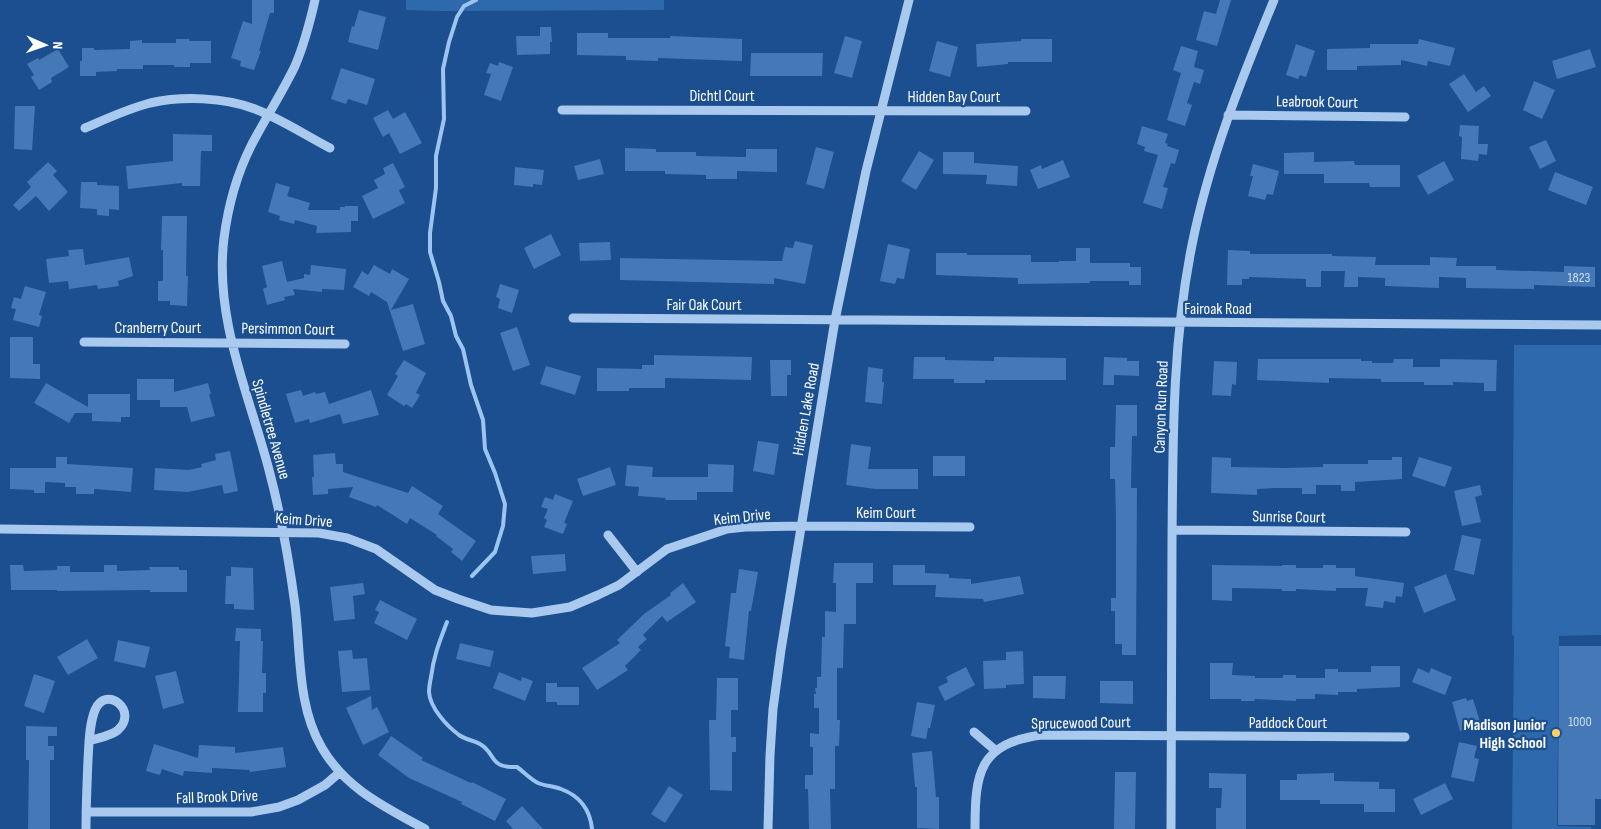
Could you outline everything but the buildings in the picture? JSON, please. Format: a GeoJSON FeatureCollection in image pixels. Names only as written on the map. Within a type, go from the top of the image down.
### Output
{"type":"FeatureCollection","features":[{"type":"Feature","properties":{"kind":"street","name":"Spindletree Avenue"},"geometry":{"type":"LineString","coordinates":[[315,0],[309,26],[296,63],[250,148],[238,179],[224,239],[222,270],[224,294],[231,342],[270,471],[284,532],[295,607],[302,686],[308,717],[322,749],[339,773],[372,800],[425,829]]}},
{"type":"Feature","properties":{"kind":"street","name":"Hidden Lake Road"},"geometry":{"type":"LineString","coordinates":[[768,829],[773,709],[835,320],[866,171],[909,0]]}},
{"type":"Feature","properties":{"kind":"street","name":"Canyon Run Road"},"geometry":{"type":"LineString","coordinates":[[1171,829],[1173,415],[1179,323],[1197,224],[1211,167],[1228,115],[1274,0]]}},
{"type":"Feature","properties":{"kind":"street"},"geometry":{"type":"LineString","coordinates":[[85,128],[122,112],[148,104],[191,99],[214,100],[253,108],[330,148]]}},
{"type":"Feature","properties":{"kind":"street","name":"Dichtl Court"},"geometry":{"type":"LineString","coordinates":[[562,110],[881,111]]}},
{"type":"Feature","properties":{"kind":"street","name":"Hidden Bay Court"},"geometry":{"type":"LineString","coordinates":[[881,111],[1026,111]]}},
{"type":"Feature","properties":{"kind":"street","name":"Leabrook Court"},"geometry":{"type":"LineString","coordinates":[[1228,115],[1405,117]]}},
{"type":"Feature","properties":{"kind":"street","name":"Fair Oak Court"},"geometry":{"type":"LineString","coordinates":[[573,318],[835,320]]}},
{"type":"Feature","properties":{"kind":"street","name":"Fairoak Road"},"geometry":{"type":"LineString","coordinates":[[835,320],[1601,325]]}},
{"type":"Feature","properties":{"kind":"street","name":"Cranberry Court"},"geometry":{"type":"LineString","coordinates":[[84,342],[231,342]]}},
{"type":"Feature","properties":{"kind":"street","name":"Persimmon Court"},"geometry":{"type":"LineString","coordinates":[[231,342],[345,344]]}},
{"type":"Feature","properties":{"kind":"street","name":"Keim Court"},"geometry":{"type":"LineString","coordinates":[[801,526],[970,527]]}},
{"type":"Feature","properties":{"kind":"street","name":"Keim Drive"},"geometry":{"type":"LineString","coordinates":[[0,529],[319,532],[347,538],[376,549],[435,590],[492,610],[516,613],[540,612],[570,607],[609,590],[667,550],[717,532],[746,527],[801,526]]}},
{"type":"Feature","properties":{"kind":"street","name":"Sunrise Court"},"geometry":{"type":"LineString","coordinates":[[1172,530],[1406,532]]}},
{"type":"Feature","properties":{"kind":"street"},"geometry":{"type":"LineString","coordinates":[[608,535],[637,572]]}},
{"type":"Feature","properties":{"kind":"street"},"geometry":{"type":"LineString","coordinates":[[86,829],[89,741],[94,713],[102,700],[110,699],[121,704],[125,710],[124,718],[118,730],[110,735],[89,741]]}},
{"type":"Feature","properties":{"kind":"street"},"geometry":{"type":"LineString","coordinates":[[974,732],[995,750],[980,775],[975,805],[975,829]]}},
{"type":"Feature","properties":{"kind":"street","name":"Sprucewood Court"},"geometry":{"type":"LineString","coordinates":[[995,750],[1004,744],[1018,739],[1042,735],[1171,736]]}},
{"type":"Feature","properties":{"kind":"street","name":"Paddock Court"},"geometry":{"type":"LineString","coordinates":[[1171,736],[1405,737]]}},
{"type":"Feature","properties":{"kind":"street","name":"Fall Brook Drive"},"geometry":{"type":"LineString","coordinates":[[86,812],[251,812],[280,807],[298,800],[324,785],[339,773]]}},
{"type":"Feature","properties":{"kind":"shaded area"},"geometry":{"type":"Polygon","coordinates":[[[406,0],[664,0],[664,10],[406,10],[406,0]]]}},
{"type":"Feature","properties":{"kind":"shaded area"},"geometry":{"type":"Polygon","coordinates":[[[1514,345],[1601,345],[1601,635],[1559,636],[1557,826],[1591,827],[1591,829],[1512,829],[1514,345]]]}},
{"type":"Feature","properties":{"kind":"waterway"},"geometry":{"type":"LineString","coordinates":[[472,576],[495,552],[503,526],[505,504],[485,449],[483,420],[471,385],[463,349],[456,336],[451,316],[443,301],[430,252],[430,233],[436,188],[436,156],[444,119],[443,69],[457,17],[464,6],[476,0]]}},
{"type":"Feature","properties":{"kind":"waterway"},"geometry":{"type":"LineString","coordinates":[[447,622],[435,655],[429,686],[432,704],[444,722],[462,737],[485,748],[497,763],[508,767],[517,767],[538,783],[561,789],[574,795],[586,809],[592,829]]}},
{"type":"Feature","properties":{"kind":"place","name":"Madison Junior High School"},"geometry":{"type":"Point","coordinates":[1556,733]}}]}
